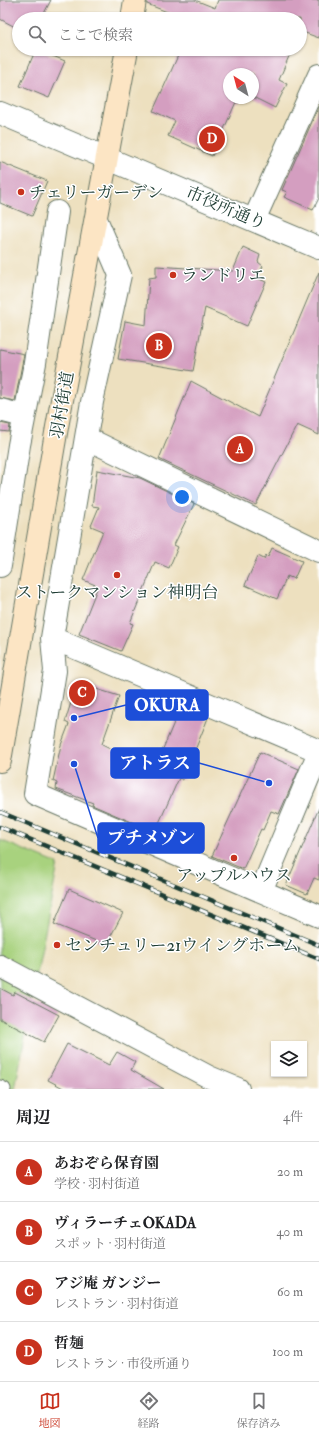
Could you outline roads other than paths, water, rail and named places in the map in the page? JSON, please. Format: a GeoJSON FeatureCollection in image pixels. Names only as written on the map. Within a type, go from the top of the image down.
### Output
{"type":"FeatureCollection","features":[{"type":"Feature","properties":{"kind":"main road"},"geometry":{"type":"LineString","coordinates":[[133,12],[135,0]]}},
{"type":"Feature","properties":{"kind":"main road","name":"羽村街道"},"geometry":{"type":"LineString","coordinates":[[0,761],[57,427],[108,159],[126,56]]}},
{"type":"Feature","properties":{"kind":"street"},"geometry":{"type":"LineString","coordinates":[[254,220],[319,75]]}},
{"type":"Feature","properties":{"kind":"street","name":"市役所通り"},"geometry":{"type":"LineString","coordinates":[[0,113],[319,248]]}},
{"type":"Feature","properties":{"kind":"street"},"geometry":{"type":"LineString","coordinates":[[0,566],[24,416],[35,363],[57,212]]}},
{"type":"Feature","properties":{"kind":"street"},"geometry":{"type":"LineString","coordinates":[[96,219],[120,275],[86,438],[52,638],[55,671],[35,794],[319,916]]}},
{"type":"Feature","properties":{"kind":"street"},"geometry":{"type":"LineString","coordinates":[[0,410],[24,416]]}},
{"type":"Feature","properties":{"kind":"street"},"geometry":{"type":"LineString","coordinates":[[86,438],[319,551]]}},
{"type":"Feature","properties":{"kind":"street"},"geometry":{"type":"LineString","coordinates":[[52,638],[319,751],[260,891]]}},
{"type":"Feature","properties":{"kind":"street"},"geometry":{"type":"LineString","coordinates":[[0,966],[211,1083],[238,1089]]}},
{"type":"Feature","properties":{"kind":"lane"},"geometry":{"type":"LineString","coordinates":[[0,1087],[4,1089]]}},
{"type":"Feature","properties":{"kind":"railway"},"geometry":{"type":"LineString","coordinates":[[0,812],[319,945]]}},
{"type":"Feature","properties":{"kind":"railway"},"geometry":{"type":"LineString","coordinates":[[0,827],[319,959]]}},
{"type":"Feature","properties":{"kind":"place","name":"哲麺"},"geometry":{"type":"Point","coordinates":[212,139]}},
{"type":"Feature","properties":{"kind":"place","name":"チェリーガーデン"},"geometry":{"type":"Point","coordinates":[21,192]}},
{"type":"Feature","properties":{"kind":"place","name":"ランドリエ"},"geometry":{"type":"Point","coordinates":[173,275]}},
{"type":"Feature","properties":{"kind":"place","name":"ヴィラーチェOKADA"},"geometry":{"type":"Point","coordinates":[159,346]}},
{"type":"Feature","properties":{"kind":"place","name":"あおぞら保育園"},"geometry":{"type":"Point","coordinates":[240,449]}},
{"type":"Feature","properties":{"kind":"place","name":"ストークマンション神明台"},"geometry":{"type":"Point","coordinates":[117,575]}},
{"type":"Feature","properties":{"kind":"place","name":"アジ庵 ガンジー"},"geometry":{"type":"Point","coordinates":[82,693]}},
{"type":"Feature","properties":{"kind":"place","name":"OKURA"},"geometry":{"type":"Point","coordinates":[74,718]}},
{"type":"Feature","properties":{"kind":"place","name":"プチメゾン"},"geometry":{"type":"Point","coordinates":[74,764]}},
{"type":"Feature","properties":{"kind":"place","name":"アトラス"},"geometry":{"type":"Point","coordinates":[269,783]}},
{"type":"Feature","properties":{"kind":"place","name":"アップルハウス"},"geometry":{"type":"Point","coordinates":[234,858]}},
{"type":"Feature","properties":{"kind":"place","name":"センチュリー21ウイングホーム"},"geometry":{"type":"Point","coordinates":[57,945]}}]}
